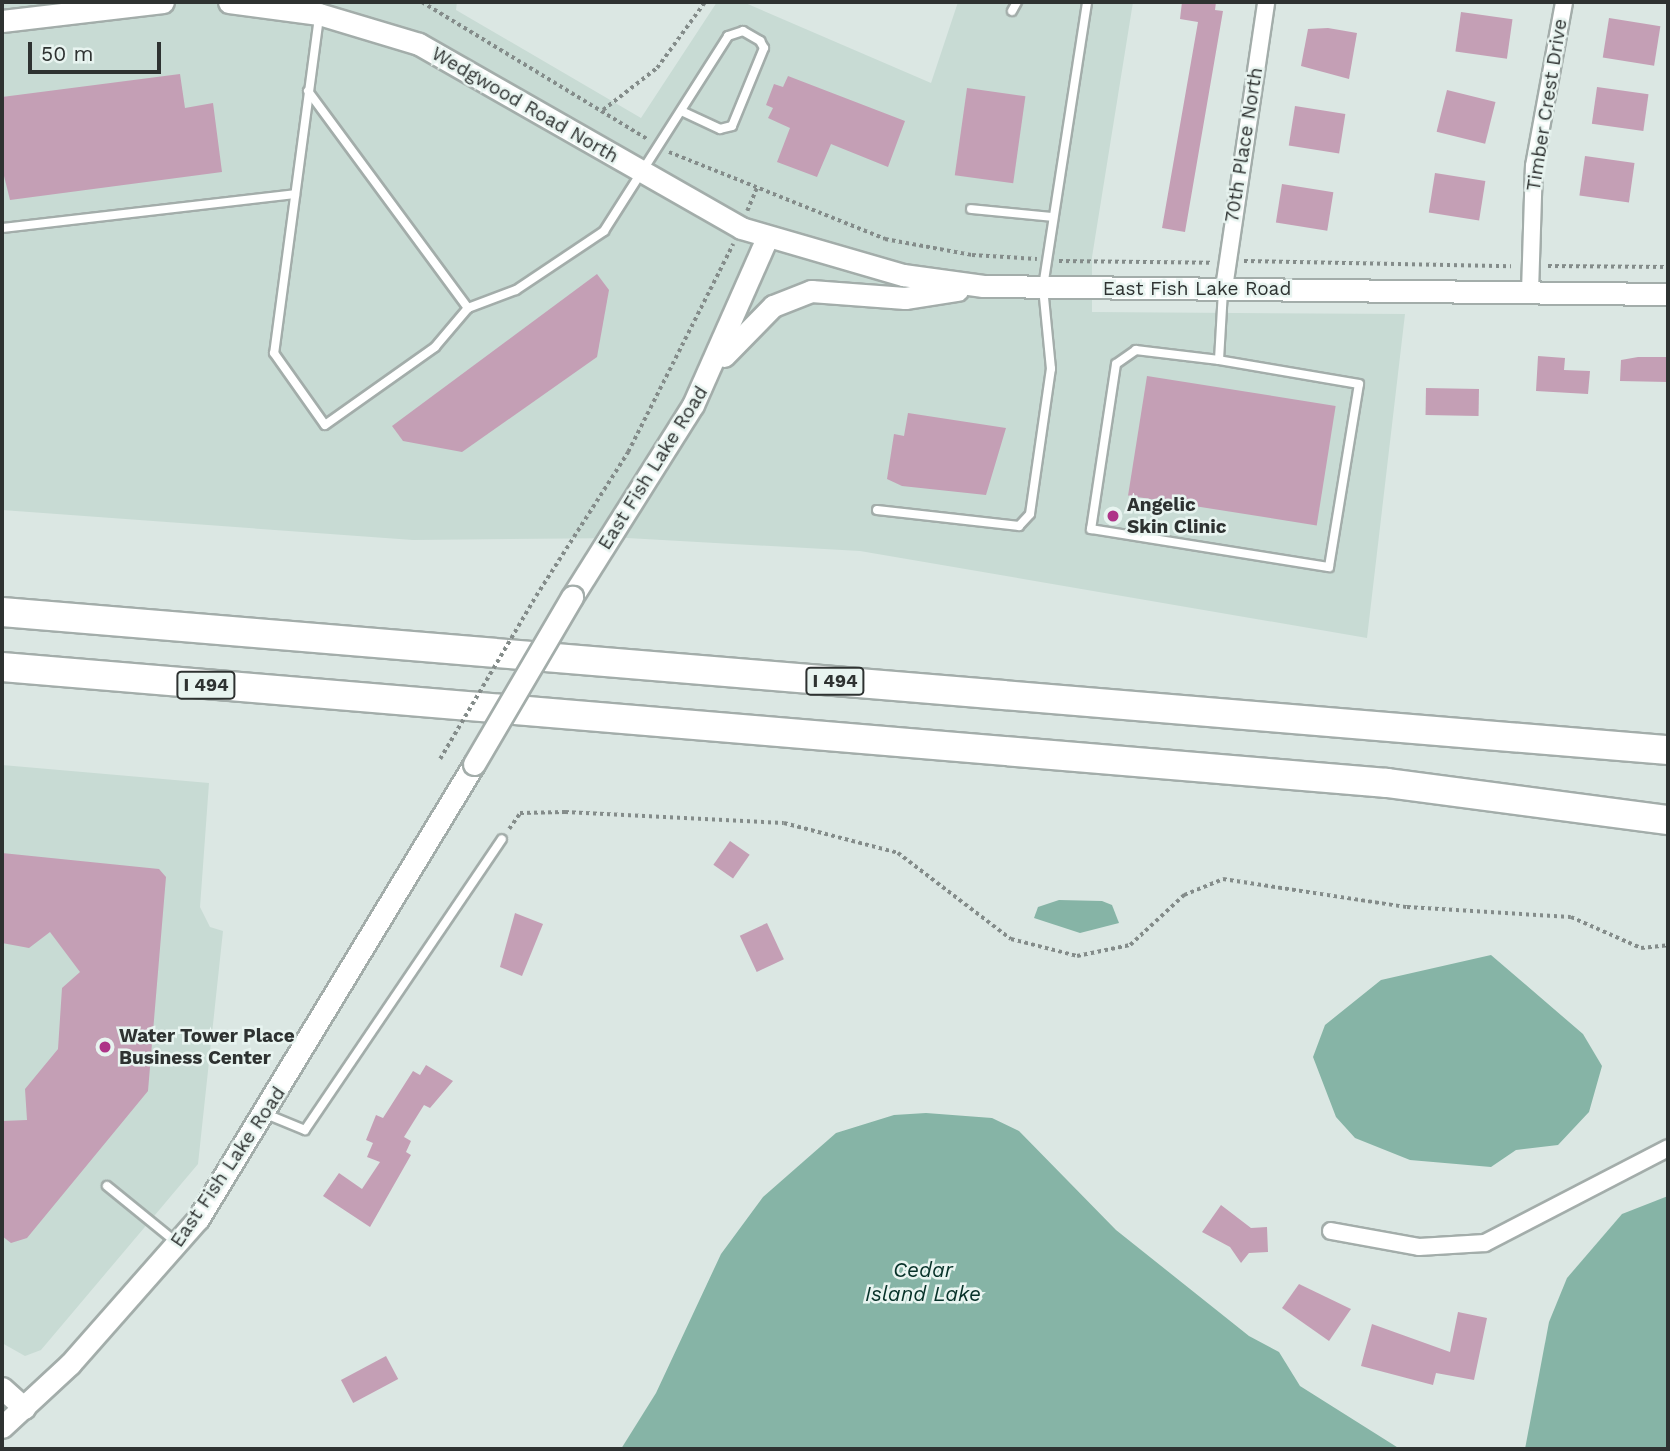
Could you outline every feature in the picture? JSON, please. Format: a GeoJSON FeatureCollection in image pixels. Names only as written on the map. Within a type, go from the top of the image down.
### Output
{"type":"FeatureCollection","features":[{"type":"Feature","properties":{"kind":"highway","name":"I 494"},"geometry":{"type":"LineString","coordinates":[[2,612],[1668,750]]}},
{"type":"Feature","properties":{"kind":"highway","name":"I 494"},"geometry":{"type":"LineString","coordinates":[[2,667],[1387,783],[1668,820]]}},
{"type":"Feature","properties":{"kind":"street"},"geometry":{"type":"LineString","coordinates":[[2,21],[163,2]]}},
{"type":"Feature","properties":{"kind":"street","name":"Wedgwood Road North"},"geometry":{"type":"LineString","coordinates":[[229,2],[319,14],[419,44],[463,66],[642,173],[741,228],[767,238]]}},
{"type":"Feature","properties":{"kind":"street","name":"70th Place North"},"geometry":{"type":"LineString","coordinates":[[1224,288],[1266,2]]}},
{"type":"Feature","properties":{"kind":"street","name":"Timber Crest Drive"},"geometry":{"type":"LineString","coordinates":[[1530,292],[1534,166],[1564,2]]}},
{"type":"Feature","properties":{"kind":"street","name":"East Fish Lake Road"},"geometry":{"type":"LineString","coordinates":[[2,1427],[24,1408],[178,1244],[266,1114],[572,597],[714,366],[767,238],[879,270],[983,286],[1668,294]]}},
{"type":"Feature","properties":{"kind":"street"},"geometry":{"type":"LineString","coordinates":[[714,366],[773,306],[811,291],[905,298],[983,286]]}},
{"type":"Feature","properties":{"kind":"street"},"geometry":{"type":"LineString","coordinates":[[1331,1231],[1419,1247],[1485,1243],[1668,1147]]}},
{"type":"Feature","properties":{"kind":"street"},"geometry":{"type":"LineString","coordinates":[[2,1388],[24,1408]]}},
{"type":"Feature","properties":{"kind":"lane"},"geometry":{"type":"LineString","coordinates":[[877,510],[1019,526],[1030,514],[1051,369],[1043,287],[1046,259],[1087,2]]}},
{"type":"Feature","properties":{"kind":"lane"},"geometry":{"type":"LineString","coordinates":[[319,14],[274,353],[325,425],[435,346],[468,309],[516,290],[604,231],[684,112],[728,36],[743,31],[760,41],[764,48],[732,126],[720,129],[684,112]]}},
{"type":"Feature","properties":{"kind":"lane"},"geometry":{"type":"LineString","coordinates":[[308,91],[468,309]]}},
{"type":"Feature","properties":{"kind":"lane"},"geometry":{"type":"LineString","coordinates":[[2,228],[295,194]]}},
{"type":"Feature","properties":{"kind":"lane"},"geometry":{"type":"LineString","coordinates":[[971,209],[1053,217]]}},
{"type":"Feature","properties":{"kind":"lane"},"geometry":{"type":"LineString","coordinates":[[1219,360],[1224,288]]}},
{"type":"Feature","properties":{"kind":"lane"},"geometry":{"type":"LineString","coordinates":[[1136,350],[1219,360],[1359,384],[1329,567],[1091,529],[1116,364],[1136,350]]}},
{"type":"Feature","properties":{"kind":"lane"},"geometry":{"type":"LineString","coordinates":[[266,1114],[305,1130],[502,839]]}},
{"type":"Feature","properties":{"kind":"lane"},"geometry":{"type":"LineString","coordinates":[[107,1186],[178,1244]]}},
{"type":"Feature","properties":{"kind":"path"},"geometry":{"type":"LineString","coordinates":[[422,2],[603,110],[659,147],[757,188],[909,245],[1093,265],[1226,261],[1511,266]]}},
{"type":"Feature","properties":{"kind":"path"},"geometry":{"type":"LineString","coordinates":[[603,110],[657,68],[705,2]]}},
{"type":"Feature","properties":{"kind":"path"},"geometry":{"type":"LineString","coordinates":[[440,759],[676,366],[757,188]]}},
{"type":"Feature","properties":{"kind":"path"},"geometry":{"type":"LineString","coordinates":[[1548,266],[1668,267]]}},
{"type":"Feature","properties":{"kind":"path"},"geometry":{"type":"LineString","coordinates":[[502,839],[520,813],[784,822],[898,853],[1011,939],[1076,956],[1130,946],[1184,895],[1223,879],[1407,907],[1491,908],[1571,917],[1641,948],[1668,945]]}},
{"type":"Feature","properties":{"kind":"shaded area"},"geometry":{"type":"Polygon","coordinates":[[[2,2],[457,2],[456,10],[641,118],[717,2],[743,2],[931,83],[958,2],[1133,2],[1092,257],[1092,312],[1405,314],[1367,638],[860,551],[627,538],[413,540],[2,510],[2,2]]]}},
{"type":"Feature","properties":{"kind":"shaded area"},"geometry":{"type":"Polygon","coordinates":[[[2,765],[209,783],[200,907],[210,927],[223,931],[198,1164],[41,1350],[25,1356],[2,1343],[2,765]]]}},
{"type":"Feature","properties":{"kind":"water"},"geometry":{"type":"Polygon","coordinates":[[[1059,900],[1102,901],[1112,905],[1119,923],[1080,933],[1034,918],[1038,907],[1059,900]]]}},
{"type":"Feature","properties":{"kind":"water"},"geometry":{"type":"Polygon","coordinates":[[[1491,955],[1583,1034],[1602,1066],[1589,1112],[1558,1145],[1516,1150],[1491,1167],[1410,1160],[1355,1138],[1336,1117],[1313,1057],[1325,1025],[1381,980],[1491,955]]]}},
{"type":"Feature","properties":{"kind":"water","name":"Cedar Island Lake"},"geometry":{"type":"Polygon","coordinates":[[[926,1113],[992,1118],[1019,1131],[1116,1230],[1249,1336],[1279,1352],[1300,1386],[1400,1449],[621,1449],[656,1393],[721,1254],[763,1197],[836,1133],[894,1115],[926,1113]]]}},
{"type":"Feature","properties":{"kind":"water"},"geometry":{"type":"Polygon","coordinates":[[[1668,1196],[1668,1449],[1525,1449],[1549,1322],[1567,1278],[1622,1214],[1668,1196]]]}},
{"type":"Feature","properties":{"kind":"building"},"geometry":{"type":"Polygon","coordinates":[[[1182,2],[1216,2],[1215,10],[1223,11],[1185,232],[1162,228],[1198,22],[1180,19],[1182,2]]]}},
{"type":"Feature","properties":{"kind":"building"},"geometry":{"type":"Polygon","coordinates":[[[1461,12],[1512,19],[1507,59],[1455,52],[1461,12]]]}},
{"type":"Feature","properties":{"kind":"building"},"geometry":{"type":"Polygon","coordinates":[[[1609,18],[1660,26],[1654,66],[1603,58],[1609,18]]]}},
{"type":"Feature","properties":{"kind":"building"},"geometry":{"type":"Polygon","coordinates":[[[1328,28],[1357,33],[1349,79],[1301,66],[1308,29],[1328,28]]]}},
{"type":"Feature","properties":{"kind":"building"},"geometry":{"type":"Polygon","coordinates":[[[180,74],[185,108],[213,103],[222,172],[10,200],[2,168],[2,97],[180,74]]]}},
{"type":"Feature","properties":{"kind":"building"},"geometry":{"type":"Polygon","coordinates":[[[788,76],[905,121],[888,167],[831,144],[817,177],[777,162],[790,128],[768,118],[773,108],[766,105],[774,84],[783,87],[788,76]]]}},
{"type":"Feature","properties":{"kind":"building"},"geometry":{"type":"Polygon","coordinates":[[[1597,87],[1648,94],[1643,131],[1592,124],[1597,87]]]}},
{"type":"Feature","properties":{"kind":"building"},"geometry":{"type":"Polygon","coordinates":[[[967,88],[1025,96],[1013,183],[955,175],[967,88]]]}},
{"type":"Feature","properties":{"kind":"building"},"geometry":{"type":"Polygon","coordinates":[[[1447,90],[1496,102],[1485,144],[1437,132],[1447,90]]]}},
{"type":"Feature","properties":{"kind":"building"},"geometry":{"type":"Polygon","coordinates":[[[1295,106],[1345,114],[1339,153],[1289,146],[1295,106]]]}},
{"type":"Feature","properties":{"kind":"building"},"geometry":{"type":"Polygon","coordinates":[[[1585,156],[1635,163],[1629,203],[1579,196],[1585,156]]]}},
{"type":"Feature","properties":{"kind":"building"},"geometry":{"type":"Polygon","coordinates":[[[1435,173],[1485,181],[1479,220],[1429,213],[1435,173]]]}},
{"type":"Feature","properties":{"kind":"building"},"geometry":{"type":"Polygon","coordinates":[[[1282,184],[1333,192],[1327,231],[1276,223],[1282,184]]]}},
{"type":"Feature","properties":{"kind":"building"},"geometry":{"type":"Polygon","coordinates":[[[597,274],[609,290],[597,357],[462,452],[403,441],[392,426],[597,274]]]}},
{"type":"Feature","properties":{"kind":"building"},"geometry":{"type":"Polygon","coordinates":[[[1538,356],[1565,358],[1564,370],[1590,371],[1588,394],[1536,391],[1538,356]]]}},
{"type":"Feature","properties":{"kind":"building"},"geometry":{"type":"Polygon","coordinates":[[[1668,357],[1668,382],[1620,381],[1621,360],[1668,357]]]}},
{"type":"Feature","properties":{"kind":"building"},"geometry":{"type":"Polygon","coordinates":[[[1147,376],[1336,406],[1317,525],[1128,496],[1147,376]]]}},
{"type":"Feature","properties":{"kind":"building"},"geometry":{"type":"Polygon","coordinates":[[[1426,388],[1479,389],[1479,416],[1426,415],[1426,388]]]}},
{"type":"Feature","properties":{"kind":"building"},"geometry":{"type":"Polygon","coordinates":[[[908,413],[1006,428],[986,495],[902,486],[887,479],[894,434],[904,436],[908,413]]]}},
{"type":"Feature","properties":{"kind":"building"},"geometry":{"type":"Polygon","coordinates":[[[730,841],[750,855],[733,879],[713,865],[730,841]]]}},
{"type":"Feature","properties":{"kind":"building","name":"Water Tower Place Business Center"},"geometry":{"type":"Polygon","coordinates":[[[2,853],[159,869],[166,877],[148,1091],[27,1238],[11,1243],[2,1236],[2,1121],[27,1120],[25,1089],[58,1049],[62,988],[80,972],[50,932],[29,948],[2,943],[2,853]]]}},
{"type":"Feature","properties":{"kind":"building"},"geometry":{"type":"Polygon","coordinates":[[[515,913],[543,924],[522,976],[500,967],[515,913]]]}},
{"type":"Feature","properties":{"kind":"building"},"geometry":{"type":"Polygon","coordinates":[[[767,923],[784,959],[757,972],[740,936],[767,923]]]}},
{"type":"Feature","properties":{"kind":"building"},"geometry":{"type":"Polygon","coordinates":[[[426,1065],[453,1081],[430,1108],[424,1105],[404,1137],[411,1141],[406,1152],[411,1155],[370,1227],[323,1196],[339,1173],[362,1189],[380,1162],[367,1157],[373,1143],[366,1140],[376,1115],[383,1118],[413,1071],[420,1075],[426,1065]]]}},
{"type":"Feature","properties":{"kind":"building"},"geometry":{"type":"Polygon","coordinates":[[[1221,1205],[1251,1228],[1267,1227],[1268,1252],[1249,1253],[1241,1263],[1230,1247],[1202,1232],[1221,1205]]]}},
{"type":"Feature","properties":{"kind":"building"},"geometry":{"type":"Polygon","coordinates":[[[1299,1284],[1351,1309],[1329,1341],[1282,1308],[1299,1284]]]}},
{"type":"Feature","properties":{"kind":"building"},"geometry":{"type":"Polygon","coordinates":[[[1458,1312],[1487,1318],[1474,1380],[1436,1373],[1433,1385],[1361,1366],[1372,1324],[1450,1352],[1458,1312]]]}},
{"type":"Feature","properties":{"kind":"building"},"geometry":{"type":"Polygon","coordinates":[[[386,1356],[398,1379],[353,1403],[341,1380],[386,1356]]]}},
{"type":"Feature","properties":{"kind":"place","name":"Angelic Skin Clinic"},"geometry":{"type":"Point","coordinates":[1113,516]}},
{"type":"Feature","properties":{"kind":"place","name":"Water Tower Place Business Center"},"geometry":{"type":"Point","coordinates":[105,1047]}}]}
